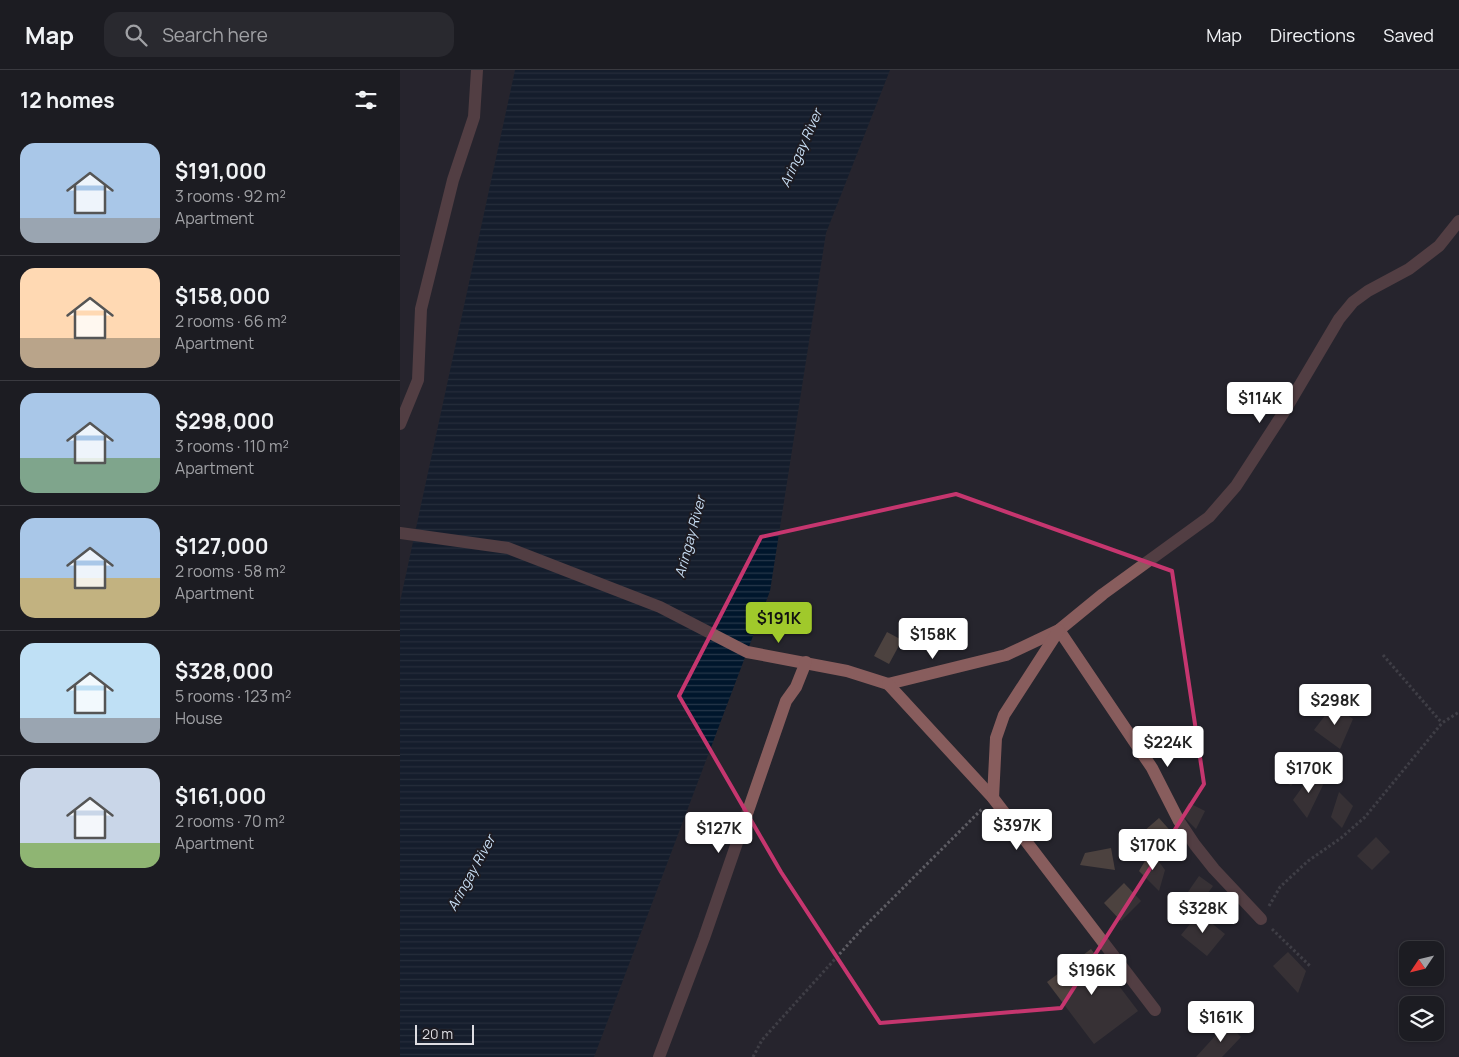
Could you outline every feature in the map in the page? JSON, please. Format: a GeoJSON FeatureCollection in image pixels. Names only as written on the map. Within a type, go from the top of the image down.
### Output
{"type":"FeatureCollection","features":[{"type":"Feature","properties":{"kind":"street"},"geometry":{"type":"LineString","coordinates":[[400,424],[418,380],[421,308],[453,180],[474,117],[477,70]]}},
{"type":"Feature","properties":{"kind":"street"},"geometry":{"type":"LineString","coordinates":[[888,684],[1006,655],[1059,630],[1103,594],[1209,517],[1236,486],[1284,412],[1339,319],[1360,297],[1409,269],[1439,246],[1459,221]]}},
{"type":"Feature","properties":{"kind":"street"},"geometry":{"type":"LineString","coordinates":[[400,533],[508,548],[660,607],[747,652],[847,671],[888,684],[993,798],[1155,1010]]}},
{"type":"Feature","properties":{"kind":"street"},"geometry":{"type":"LineString","coordinates":[[993,798],[996,738],[1004,715],[1059,630]]}},
{"type":"Feature","properties":{"kind":"street"},"geometry":{"type":"LineString","coordinates":[[1059,630],[1152,768],[1179,821],[1195,845],[1214,869],[1261,919]]}},
{"type":"Feature","properties":{"kind":"street"},"geometry":{"type":"LineString","coordinates":[[659,1057],[704,938],[786,701],[796,687],[806,662]]}},
{"type":"Feature","properties":{"kind":"path"},"geometry":{"type":"LineString","coordinates":[[1383,655],[1442,723]]}},
{"type":"Feature","properties":{"kind":"path"},"geometry":{"type":"LineString","coordinates":[[1311,967],[1261,919],[1280,887],[1308,861],[1341,838],[1364,818],[1442,723],[1459,712]]}},
{"type":"Feature","properties":{"kind":"path"},"geometry":{"type":"LineString","coordinates":[[753,1057],[762,1040],[862,930],[993,798]]}},
{"type":"Feature","properties":{"kind":"highlighted area"},"geometry":{"type":"Polygon","coordinates":[[[956,494],[1172,571],[1204,784],[1061,1008],[880,1023],[781,872],[679,696],[761,537],[956,494]]]}},
{"type":"Feature","properties":{"kind":"water","name":"Aringay River"},"geometry":{"type":"Polygon","coordinates":[[[515,70],[890,70],[826,233],[770,591],[594,1057],[400,1057],[400,602],[515,70]]]}},
{"type":"Feature","properties":{"kind":"building"},"geometry":{"type":"Polygon","coordinates":[[[887,632],[902,640],[889,664],[874,656],[887,632]]]}},
{"type":"Feature","properties":{"kind":"building"},"geometry":{"type":"Polygon","coordinates":[[[1333,705],[1353,719],[1340,749],[1314,730],[1333,705]]]}},
{"type":"Feature","properties":{"kind":"building"},"geometry":{"type":"Polygon","coordinates":[[[1289,759],[1304,770],[1291,786],[1282,779],[1289,759]]]}},
{"type":"Feature","properties":{"kind":"building"},"geometry":{"type":"Polygon","coordinates":[[[1314,771],[1323,785],[1307,818],[1293,800],[1314,771]]]}},
{"type":"Feature","properties":{"kind":"building"},"geometry":{"type":"Polygon","coordinates":[[[1339,792],[1353,806],[1342,828],[1331,817],[1339,792]]]}},
{"type":"Feature","properties":{"kind":"building"},"geometry":{"type":"Polygon","coordinates":[[[1189,803],[1205,811],[1196,829],[1182,815],[1189,803]]]}},
{"type":"Feature","properties":{"kind":"building"},"geometry":{"type":"Polygon","coordinates":[[[1159,818],[1175,836],[1160,850],[1143,832],[1159,818]]]}},
{"type":"Feature","properties":{"kind":"building"},"geometry":{"type":"Polygon","coordinates":[[[1376,837],[1390,852],[1372,870],[1357,856],[1376,837]]]}},
{"type":"Feature","properties":{"kind":"building"},"geometry":{"type":"Polygon","coordinates":[[[1111,848],[1115,870],[1080,865],[1085,853],[1111,848]]]}},
{"type":"Feature","properties":{"kind":"building"},"geometry":{"type":"Polygon","coordinates":[[[1151,851],[1165,870],[1159,891],[1139,871],[1151,851]]]}},
{"type":"Feature","properties":{"kind":"building"},"geometry":{"type":"Polygon","coordinates":[[[1199,876],[1213,886],[1194,912],[1181,902],[1199,876]]]}},
{"type":"Feature","properties":{"kind":"building"},"geometry":{"type":"Polygon","coordinates":[[[1124,883],[1141,901],[1121,921],[1104,903],[1124,883]]]}},
{"type":"Feature","properties":{"kind":"building"},"geometry":{"type":"Polygon","coordinates":[[[1199,913],[1225,934],[1207,956],[1181,935],[1199,913]]]}},
{"type":"Feature","properties":{"kind":"building"},"geometry":{"type":"Polygon","coordinates":[[[1091,949],[1138,1011],[1094,1044],[1047,982],[1091,949]]]}},
{"type":"Feature","properties":{"kind":"building"},"geometry":{"type":"Polygon","coordinates":[[[1288,952],[1306,971],[1298,993],[1273,966],[1288,952]]]}},
{"type":"Feature","properties":{"kind":"building"},"geometry":{"type":"Polygon","coordinates":[[[1227,1023],[1241,1037],[1222,1057],[1196,1057],[1227,1023]]]}}]}
